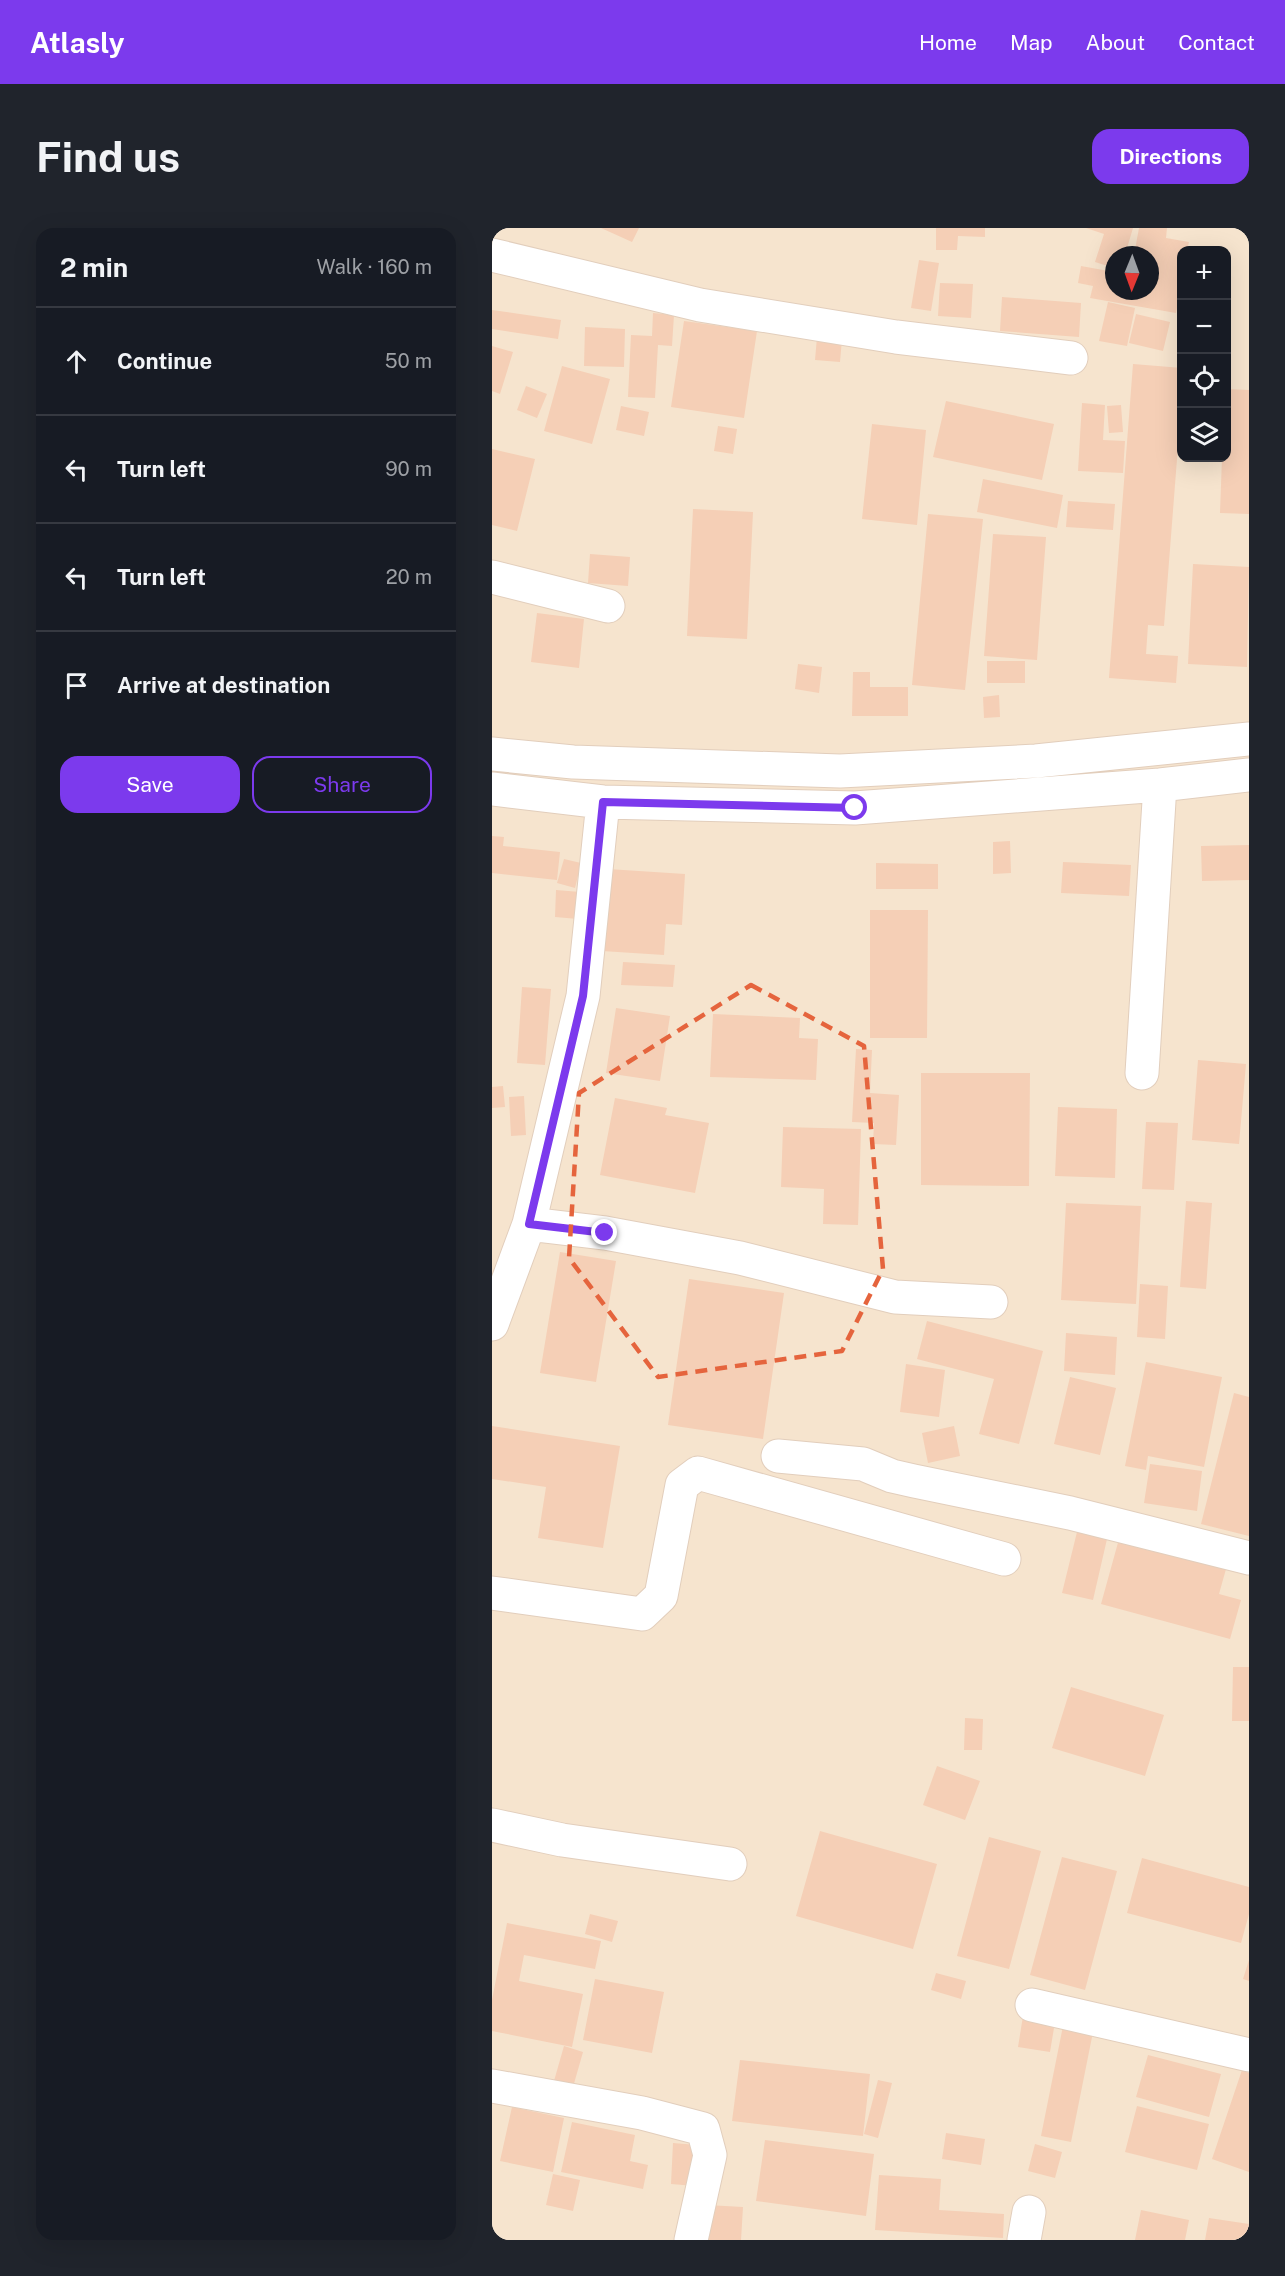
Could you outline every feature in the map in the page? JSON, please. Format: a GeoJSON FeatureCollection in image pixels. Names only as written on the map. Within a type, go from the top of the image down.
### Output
{"type":"FeatureCollection","features":[{"type":"Feature","properties":{"kind":"street"},"geometry":{"type":"LineString","coordinates":[[492,255],[700,305],[896,337],[1071,358]]}},
{"type":"Feature","properties":{"kind":"street"},"geometry":{"type":"LineString","coordinates":[[492,577],[608,606]]}},
{"type":"Feature","properties":{"kind":"street"},"geometry":{"type":"LineString","coordinates":[[492,754],[573,762],[840,771],[1036,761],[1249,739]]}},
{"type":"Feature","properties":{"kind":"street"},"geometry":{"type":"LineString","coordinates":[[492,789],[603,802],[855,808],[1160,785],[1249,775]]}},
{"type":"Feature","properties":{"kind":"street"},"geometry":{"type":"LineString","coordinates":[[1142,1073],[1160,785]]}},
{"type":"Feature","properties":{"kind":"street"},"geometry":{"type":"LineString","coordinates":[[492,1324],[529,1224],[583,996],[603,802]]}},
{"type":"Feature","properties":{"kind":"street"},"geometry":{"type":"LineString","coordinates":[[529,1224],[605,1233],[740,1258],[896,1297],[991,1302]]}},
{"type":"Feature","properties":{"kind":"street"},"geometry":{"type":"LineString","coordinates":[[778,1456],[863,1464],[892,1476],[937,1487],[1070,1513],[1249,1558]]}},
{"type":"Feature","properties":{"kind":"street"},"geometry":{"type":"LineString","coordinates":[[492,1593],[642,1614],[662,1596],[682,1485],[698,1473],[1004,1559]]}},
{"type":"Feature","properties":{"kind":"street"},"geometry":{"type":"LineString","coordinates":[[492,1825],[562,1840],[730,1864]]}},
{"type":"Feature","properties":{"kind":"street"},"geometry":{"type":"LineString","coordinates":[[1032,2005],[1249,2055]]}},
{"type":"Feature","properties":{"kind":"street"},"geometry":{"type":"LineString","coordinates":[[492,2086],[642,2113],[703,2129],[710,2155],[691,2240]]}},
{"type":"Feature","properties":{"kind":"highlighted area"},"geometry":{"type":"Polygon","coordinates":[[[751,985],[864,1046],[883,1269],[842,1351],[658,1377],[569,1258],[579,1093],[751,985]]]}},
{"type":"Feature","properties":{"kind":"shaded area"},"geometry":{"type":"Polygon","coordinates":[[[492,228],[1249,228],[1249,2240],[492,2240],[492,228]]]}},
{"type":"Feature","properties":{"kind":"building"},"geometry":{"type":"Polygon","coordinates":[[[601,228],[639,228],[632,242],[601,228]]]}},
{"type":"Feature","properties":{"kind":"building"},"geometry":{"type":"Polygon","coordinates":[[[936,228],[985,228],[985,237],[958,236],[957,250],[936,250],[936,228]]]}},
{"type":"Feature","properties":{"kind":"building"},"geometry":{"type":"Polygon","coordinates":[[[1086,228],[1133,228],[1128,246],[1105,246],[1105,265],[1095,262],[1104,234],[1086,228]]]}},
{"type":"Feature","properties":{"kind":"building"},"geometry":{"type":"Polygon","coordinates":[[[1139,228],[1167,228],[1166,238],[1189,242],[1188,246],[1177,246],[1176,313],[1090,298],[1093,286],[1078,283],[1081,266],[1105,270],[1105,300],[1159,300],[1159,246],[1136,246],[1139,228]]]}},
{"type":"Feature","properties":{"kind":"building"},"geometry":{"type":"Polygon","coordinates":[[[919,260],[939,263],[931,311],[911,308],[919,260]]]}},
{"type":"Feature","properties":{"kind":"building"},"geometry":{"type":"Polygon","coordinates":[[[940,283],[973,284],[971,318],[938,316],[940,283]]]}},
{"type":"Feature","properties":{"kind":"building"},"geometry":{"type":"Polygon","coordinates":[[[1002,297],[1081,303],[1079,337],[1000,331],[1002,297]]]}},
{"type":"Feature","properties":{"kind":"building"},"geometry":{"type":"Polygon","coordinates":[[[1108,302],[1135,308],[1127,346],[1099,341],[1108,302]]]}},
{"type":"Feature","properties":{"kind":"building"},"geometry":{"type":"Polygon","coordinates":[[[492,310],[561,320],[558,339],[492,329],[492,310]]]}},
{"type":"Feature","properties":{"kind":"building"},"geometry":{"type":"Polygon","coordinates":[[[653,313],[674,315],[672,346],[658,345],[655,398],[628,397],[631,335],[652,336],[653,313]]]}},
{"type":"Feature","properties":{"kind":"building"},"geometry":{"type":"Polygon","coordinates":[[[1136,314],[1170,322],[1163,351],[1129,343],[1136,314]]]}},
{"type":"Feature","properties":{"kind":"building"},"geometry":{"type":"Polygon","coordinates":[[[684,321],[757,331],[744,418],[671,407],[684,321]]]}},
{"type":"Feature","properties":{"kind":"building"},"geometry":{"type":"Polygon","coordinates":[[[585,327],[625,329],[624,367],[584,366],[585,327]]]}},
{"type":"Feature","properties":{"kind":"building"},"geometry":{"type":"Polygon","coordinates":[[[817,337],[842,339],[840,362],[815,360],[817,337]]]}},
{"type":"Feature","properties":{"kind":"building"},"geometry":{"type":"Polygon","coordinates":[[[492,346],[513,352],[500,394],[492,391],[492,346]]]}},
{"type":"Feature","properties":{"kind":"building"},"geometry":{"type":"Polygon","coordinates":[[[1133,364],[1177,368],[1177,459],[1164,626],[1148,625],[1146,654],[1178,656],[1176,683],[1109,678],[1133,364]]]}},
{"type":"Feature","properties":{"kind":"building"},"geometry":{"type":"Polygon","coordinates":[[[562,366],[610,379],[592,444],[544,431],[562,366]]]}},
{"type":"Feature","properties":{"kind":"building"},"geometry":{"type":"Polygon","coordinates":[[[526,386],[547,394],[537,418],[517,410],[526,386]]]}},
{"type":"Feature","properties":{"kind":"building"},"geometry":{"type":"Polygon","coordinates":[[[1231,389],[1249,390],[1249,514],[1220,513],[1222,462],[1231,462],[1231,389]]]}},
{"type":"Feature","properties":{"kind":"building"},"geometry":{"type":"Polygon","coordinates":[[[946,401],[1054,424],[1042,480],[933,457],[946,401]]]}},
{"type":"Feature","properties":{"kind":"building"},"geometry":{"type":"Polygon","coordinates":[[[1082,403],[1105,405],[1103,440],[1125,441],[1123,473],[1078,471],[1082,403]]]}},
{"type":"Feature","properties":{"kind":"building"},"geometry":{"type":"Polygon","coordinates":[[[1121,405],[1123,432],[1109,433],[1107,406],[1121,405]]]}},
{"type":"Feature","properties":{"kind":"building"},"geometry":{"type":"Polygon","coordinates":[[[621,406],[649,412],[644,436],[616,430],[621,406]]]}},
{"type":"Feature","properties":{"kind":"building"},"geometry":{"type":"Polygon","coordinates":[[[872,424],[926,430],[917,525],[862,519],[872,424]]]}},
{"type":"Feature","properties":{"kind":"building"},"geometry":{"type":"Polygon","coordinates":[[[718,426],[737,429],[733,454],[714,451],[718,426]]]}},
{"type":"Feature","properties":{"kind":"building"},"geometry":{"type":"Polygon","coordinates":[[[492,449],[535,459],[517,531],[492,525],[492,449]]]}},
{"type":"Feature","properties":{"kind":"building"},"geometry":{"type":"Polygon","coordinates":[[[983,479],[1063,495],[1057,528],[977,512],[983,479]]]}},
{"type":"Feature","properties":{"kind":"building"},"geometry":{"type":"Polygon","coordinates":[[[1068,501],[1115,504],[1113,530],[1066,527],[1068,501]]]}},
{"type":"Feature","properties":{"kind":"building"},"geometry":{"type":"Polygon","coordinates":[[[693,509],[753,512],[747,639],[687,636],[693,509]]]}},
{"type":"Feature","properties":{"kind":"building"},"geometry":{"type":"Polygon","coordinates":[[[928,514],[983,519],[965,690],[912,685],[928,514]]]}},
{"type":"Feature","properties":{"kind":"building"},"geometry":{"type":"Polygon","coordinates":[[[993,534],[1046,537],[1037,660],[984,656],[993,534]]]}},
{"type":"Feature","properties":{"kind":"building"},"geometry":{"type":"Polygon","coordinates":[[[590,554],[630,557],[628,586],[588,583],[590,554]]]}},
{"type":"Feature","properties":{"kind":"building"},"geometry":{"type":"Polygon","coordinates":[[[1193,564],[1249,567],[1247,667],[1188,664],[1193,564]]]}},
{"type":"Feature","properties":{"kind":"building"},"geometry":{"type":"Polygon","coordinates":[[[537,613],[584,619],[579,668],[531,662],[537,613]]]}},
{"type":"Feature","properties":{"kind":"building"},"geometry":{"type":"Polygon","coordinates":[[[987,661],[1025,661],[1025,683],[987,683],[987,661]]]}},
{"type":"Feature","properties":{"kind":"building"},"geometry":{"type":"Polygon","coordinates":[[[798,664],[822,667],[819,693],[795,689],[798,664]]]}},
{"type":"Feature","properties":{"kind":"building"},"geometry":{"type":"Polygon","coordinates":[[[853,672],[870,672],[870,687],[908,687],[908,716],[852,716],[853,672]]]}},
{"type":"Feature","properties":{"kind":"building"},"geometry":{"type":"Polygon","coordinates":[[[999,695],[1000,717],[984,718],[983,697],[999,695]]]}},
{"type":"Feature","properties":{"kind":"building"},"geometry":{"type":"Polygon","coordinates":[[[492,836],[504,837],[503,846],[560,852],[557,880],[492,873],[492,836]]]}},
{"type":"Feature","properties":{"kind":"building"},"geometry":{"type":"Polygon","coordinates":[[[1010,841],[1011,873],[993,874],[993,842],[1010,841]]]}},
{"type":"Feature","properties":{"kind":"building"},"geometry":{"type":"Polygon","coordinates":[[[1249,845],[1249,880],[1202,881],[1201,846],[1249,845]]]}},
{"type":"Feature","properties":{"kind":"building"},"geometry":{"type":"Polygon","coordinates":[[[564,859],[581,863],[575,888],[557,883],[564,859]]]}},
{"type":"Feature","properties":{"kind":"building"},"geometry":{"type":"Polygon","coordinates":[[[1063,862],[1131,865],[1129,896],[1061,893],[1063,862]]]}},
{"type":"Feature","properties":{"kind":"building"},"geometry":{"type":"Polygon","coordinates":[[[876,863],[938,864],[938,889],[876,889],[876,863]]]}},
{"type":"Feature","properties":{"kind":"building"},"geometry":{"type":"Polygon","coordinates":[[[608,869],[685,874],[682,925],[666,924],[664,955],[602,951],[608,869]]]}},
{"type":"Feature","properties":{"kind":"building"},"geometry":{"type":"Polygon","coordinates":[[[556,890],[580,892],[578,919],[555,917],[556,890]]]}},
{"type":"Feature","properties":{"kind":"building"},"geometry":{"type":"Polygon","coordinates":[[[870,910],[928,910],[927,1038],[870,1038],[870,910]]]}},
{"type":"Feature","properties":{"kind":"building"},"geometry":{"type":"Polygon","coordinates":[[[623,962],[675,965],[673,987],[621,985],[623,962]]]}},
{"type":"Feature","properties":{"kind":"building"},"geometry":{"type":"Polygon","coordinates":[[[522,987],[551,989],[545,1065],[517,1063],[522,987]]]}},
{"type":"Feature","properties":{"kind":"building"},"geometry":{"type":"Polygon","coordinates":[[[616,1008],[670,1016],[660,1081],[606,1073],[616,1008]]]}},
{"type":"Feature","properties":{"kind":"building"},"geometry":{"type":"Polygon","coordinates":[[[713,1014],[800,1018],[799,1038],[818,1039],[816,1080],[710,1077],[713,1014]]]}},
{"type":"Feature","properties":{"kind":"building"},"geometry":{"type":"Polygon","coordinates":[[[856,1049],[872,1050],[870,1093],[899,1095],[896,1145],[873,1144],[874,1123],[852,1122],[856,1049]]]}},
{"type":"Feature","properties":{"kind":"building"},"geometry":{"type":"Polygon","coordinates":[[[1198,1060],[1246,1064],[1239,1144],[1192,1140],[1198,1060]]]}},
{"type":"Feature","properties":{"kind":"building"},"geometry":{"type":"Polygon","coordinates":[[[921,1073],[1030,1073],[1029,1186],[921,1185],[921,1073]]]}},
{"type":"Feature","properties":{"kind":"building"},"geometry":{"type":"Polygon","coordinates":[[[503,1086],[505,1107],[492,1108],[492,1087],[503,1086]]]}},
{"type":"Feature","properties":{"kind":"building"},"geometry":{"type":"Polygon","coordinates":[[[524,1096],[526,1135],[511,1136],[509,1097],[524,1096]]]}},
{"type":"Feature","properties":{"kind":"building"},"geometry":{"type":"Polygon","coordinates":[[[615,1098],[667,1108],[665,1115],[709,1123],[695,1193],[600,1175],[615,1098]]]}},
{"type":"Feature","properties":{"kind":"building"},"geometry":{"type":"Polygon","coordinates":[[[1058,1107],[1117,1109],[1115,1178],[1055,1176],[1058,1107]]]}},
{"type":"Feature","properties":{"kind":"building"},"geometry":{"type":"Polygon","coordinates":[[[1146,1122],[1178,1123],[1174,1190],[1142,1189],[1146,1122]]]}},
{"type":"Feature","properties":{"kind":"building"},"geometry":{"type":"Polygon","coordinates":[[[783,1127],[861,1129],[858,1225],[823,1224],[824,1189],[781,1187],[783,1127]]]}},
{"type":"Feature","properties":{"kind":"building"},"geometry":{"type":"Polygon","coordinates":[[[1186,1201],[1212,1203],[1206,1289],[1180,1287],[1186,1201]]]}},
{"type":"Feature","properties":{"kind":"building"},"geometry":{"type":"Polygon","coordinates":[[[1066,1203],[1141,1206],[1136,1304],[1061,1300],[1066,1203]]]}},
{"type":"Feature","properties":{"kind":"building"},"geometry":{"type":"Polygon","coordinates":[[[560,1252],[616,1261],[596,1382],[540,1373],[560,1252]]]}},
{"type":"Feature","properties":{"kind":"building"},"geometry":{"type":"Polygon","coordinates":[[[689,1279],[784,1293],[763,1439],[668,1425],[689,1279]]]}},
{"type":"Feature","properties":{"kind":"building"},"geometry":{"type":"Polygon","coordinates":[[[1140,1284],[1168,1286],[1165,1339],[1137,1337],[1140,1284]]]}},
{"type":"Feature","properties":{"kind":"building"},"geometry":{"type":"Polygon","coordinates":[[[927,1321],[1043,1351],[1019,1444],[979,1434],[994,1379],[917,1359],[927,1321]]]}},
{"type":"Feature","properties":{"kind":"building"},"geometry":{"type":"Polygon","coordinates":[[[1066,1333],[1117,1337],[1115,1375],[1064,1371],[1066,1333]]]}},
{"type":"Feature","properties":{"kind":"building"},"geometry":{"type":"Polygon","coordinates":[[[1146,1362],[1222,1377],[1204,1467],[1148,1456],[1146,1470],[1125,1466],[1146,1362]]]}},
{"type":"Feature","properties":{"kind":"building"},"geometry":{"type":"Polygon","coordinates":[[[906,1364],[945,1370],[939,1417],[900,1412],[906,1364]]]}},
{"type":"Feature","properties":{"kind":"building"},"geometry":{"type":"Polygon","coordinates":[[[1070,1377],[1116,1388],[1100,1455],[1054,1444],[1070,1377]]]}},
{"type":"Feature","properties":{"kind":"building"},"geometry":{"type":"Polygon","coordinates":[[[1234,1393],[1249,1397],[1249,1536],[1201,1524],[1234,1393]]]}},
{"type":"Feature","properties":{"kind":"building"},"geometry":{"type":"Polygon","coordinates":[[[492,1426],[620,1446],[603,1548],[538,1538],[546,1487],[492,1479],[492,1426]]]}},
{"type":"Feature","properties":{"kind":"building"},"geometry":{"type":"Polygon","coordinates":[[[954,1426],[960,1456],[928,1463],[922,1433],[954,1426]]]}},
{"type":"Feature","properties":{"kind":"building"},"geometry":{"type":"Polygon","coordinates":[[[1150,1464],[1202,1471],[1197,1511],[1144,1503],[1150,1464]]]}},
{"type":"Feature","properties":{"kind":"building"},"geometry":{"type":"Polygon","coordinates":[[[1077,1532],[1107,1539],[1093,1600],[1062,1593],[1077,1532]]]}},
{"type":"Feature","properties":{"kind":"building"},"geometry":{"type":"Polygon","coordinates":[[[1119,1539],[1226,1569],[1219,1594],[1241,1600],[1230,1639],[1101,1604],[1119,1539]]]}},
{"type":"Feature","properties":{"kind":"building"},"geometry":{"type":"Polygon","coordinates":[[[1233,1667],[1249,1667],[1249,1721],[1232,1721],[1233,1667]]]}},
{"type":"Feature","properties":{"kind":"building"},"geometry":{"type":"Polygon","coordinates":[[[1071,1687],[1164,1715],[1145,1776],[1052,1748],[1071,1687]]]}},
{"type":"Feature","properties":{"kind":"building"},"geometry":{"type":"Polygon","coordinates":[[[965,1718],[983,1719],[982,1750],[964,1750],[965,1718]]]}},
{"type":"Feature","properties":{"kind":"building"},"geometry":{"type":"Polygon","coordinates":[[[937,1766],[980,1781],[965,1820],[923,1805],[937,1766]]]}},
{"type":"Feature","properties":{"kind":"building"},"geometry":{"type":"Polygon","coordinates":[[[820,1831],[937,1864],[913,1949],[796,1916],[820,1831]]]}},
{"type":"Feature","properties":{"kind":"building"},"geometry":{"type":"Polygon","coordinates":[[[989,1837],[1041,1851],[1009,1969],[957,1956],[989,1837]]]}},
{"type":"Feature","properties":{"kind":"building"},"geometry":{"type":"Polygon","coordinates":[[[1062,1857],[1117,1871],[1085,1990],[1030,1975],[1062,1857]]]}},
{"type":"Feature","properties":{"kind":"building"},"geometry":{"type":"Polygon","coordinates":[[[1142,1858],[1249,1887],[1249,1914],[1241,1943],[1127,1913],[1142,1858]]]}},
{"type":"Feature","properties":{"kind":"building"},"geometry":{"type":"Polygon","coordinates":[[[590,1914],[618,1921],[612,1942],[585,1934],[590,1914]]]}},
{"type":"Feature","properties":{"kind":"building"},"geometry":{"type":"Polygon","coordinates":[[[507,1923],[601,1941],[595,1969],[524,1955],[519,1981],[583,1994],[572,2047],[492,2031],[492,2000],[507,1923]]]}},
{"type":"Feature","properties":{"kind":"building"},"geometry":{"type":"Polygon","coordinates":[[[1249,1960],[1249,1981],[1243,1979],[1249,1960]]]}},
{"type":"Feature","properties":{"kind":"building"},"geometry":{"type":"Polygon","coordinates":[[[936,1973],[966,1981],[961,1999],[931,1990],[936,1973]]]}},
{"type":"Feature","properties":{"kind":"building"},"geometry":{"type":"Polygon","coordinates":[[[595,1979],[664,1992],[652,2053],[583,2040],[595,1979]]]}},
{"type":"Feature","properties":{"kind":"building"},"geometry":{"type":"Polygon","coordinates":[[[1023,2016],[1055,2022],[1050,2052],[1018,2047],[1023,2016]]]}},
{"type":"Feature","properties":{"kind":"building"},"geometry":{"type":"Polygon","coordinates":[[[1063,2026],[1093,2032],[1071,2142],[1041,2136],[1063,2026]]]}},
{"type":"Feature","properties":{"kind":"building"},"geometry":{"type":"Polygon","coordinates":[[[564,2046],[583,2052],[573,2087],[554,2081],[564,2046]]]}},
{"type":"Feature","properties":{"kind":"building"},"geometry":{"type":"Polygon","coordinates":[[[1148,2055],[1221,2074],[1209,2117],[1136,2097],[1148,2055]]]}},
{"type":"Feature","properties":{"kind":"building"},"geometry":{"type":"Polygon","coordinates":[[[740,2060],[870,2074],[863,2136],[732,2121],[740,2060]]]}},
{"type":"Feature","properties":{"kind":"building"},"geometry":{"type":"Polygon","coordinates":[[[1242,2070],[1249,2073],[1249,2172],[1212,2159],[1242,2070]]]}},
{"type":"Feature","properties":{"kind":"building"},"geometry":{"type":"Polygon","coordinates":[[[878,2080],[892,2083],[878,2138],[864,2134],[878,2080]]]}},
{"type":"Feature","properties":{"kind":"building"},"geometry":{"type":"Polygon","coordinates":[[[1137,2106],[1209,2124],[1197,2170],[1125,2152],[1137,2106]]]}},
{"type":"Feature","properties":{"kind":"building"},"geometry":{"type":"Polygon","coordinates":[[[512,2107],[564,2118],[553,2172],[500,2161],[512,2107]]]}},
{"type":"Feature","properties":{"kind":"building"},"geometry":{"type":"Polygon","coordinates":[[[572,2122],[635,2135],[630,2161],[648,2165],[643,2189],[561,2172],[572,2122]]]}},
{"type":"Feature","properties":{"kind":"building"},"geometry":{"type":"Polygon","coordinates":[[[946,2133],[985,2139],[981,2165],[942,2159],[946,2133]]]}},
{"type":"Feature","properties":{"kind":"building"},"geometry":{"type":"Polygon","coordinates":[[[765,2140],[874,2154],[866,2216],[756,2201],[765,2140]]]}},
{"type":"Feature","properties":{"kind":"building"},"geometry":{"type":"Polygon","coordinates":[[[673,2143],[697,2145],[695,2186],[671,2184],[673,2143]]]}},
{"type":"Feature","properties":{"kind":"building"},"geometry":{"type":"Polygon","coordinates":[[[1035,2144],[1062,2152],[1055,2178],[1028,2171],[1035,2144]]]}},
{"type":"Feature","properties":{"kind":"building"},"geometry":{"type":"Polygon","coordinates":[[[553,2174],[580,2180],[573,2211],[546,2205],[553,2174]]]}},
{"type":"Feature","properties":{"kind":"building"},"geometry":{"type":"Polygon","coordinates":[[[879,2175],[941,2179],[939,2210],[1004,2214],[1003,2238],[875,2230],[879,2175]]]}},
{"type":"Feature","properties":{"kind":"building"},"geometry":{"type":"Polygon","coordinates":[[[707,2205],[743,2207],[741,2240],[705,2240],[707,2205]]]}},
{"type":"Feature","properties":{"kind":"building"},"geometry":{"type":"Polygon","coordinates":[[[1141,2210],[1189,2220],[1185,2240],[1135,2240],[1141,2210]]]}},
{"type":"Feature","properties":{"kind":"building"},"geometry":{"type":"Polygon","coordinates":[[[1209,2218],[1249,2224],[1249,2240],[1205,2240],[1209,2218]]]}},
{"type":"Feature","properties":{"kind":"route"},"geometry":{"type":"LineString","coordinates":[[605,1233],[529,1224],[583,996],[603,802],[855,808]]}}]}
